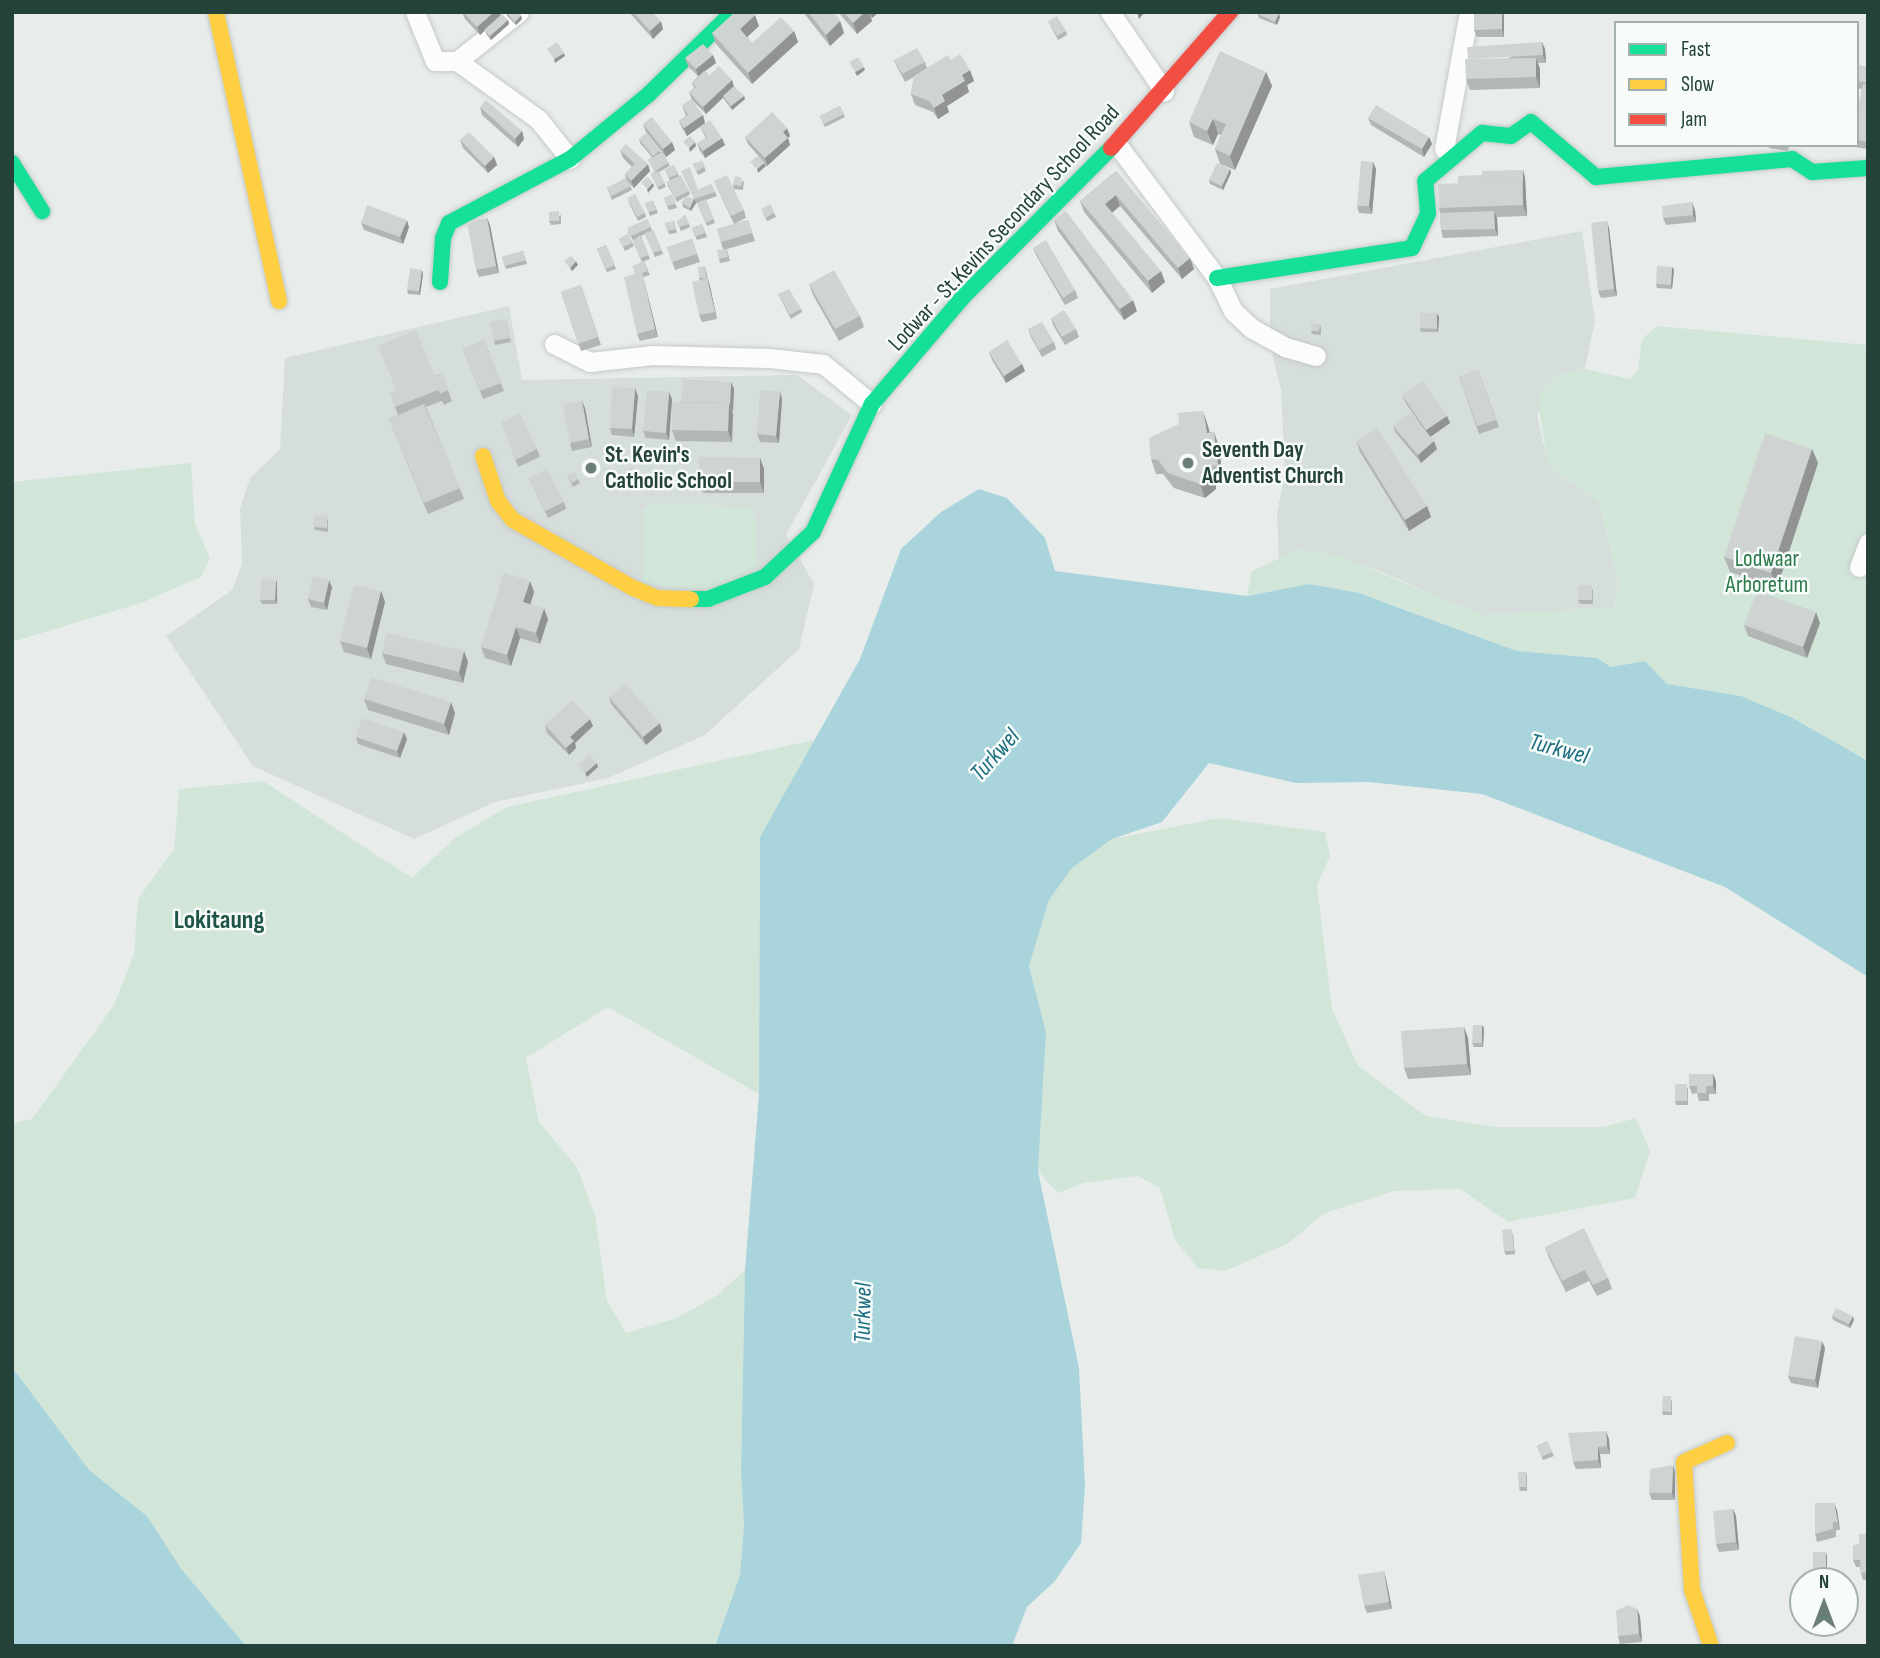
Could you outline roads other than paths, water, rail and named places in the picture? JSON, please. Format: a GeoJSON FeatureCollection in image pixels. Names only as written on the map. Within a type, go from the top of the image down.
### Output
{"type":"FeatureCollection","features":[{"type":"Feature","properties":{"kind":"street"},"geometry":{"type":"LineString","coordinates":[[216,12],[279,301]]}},
{"type":"Feature","properties":{"kind":"street"},"geometry":{"type":"LineString","coordinates":[[415,12],[435,61],[457,61],[537,119],[570,159]]}},
{"type":"Feature","properties":{"kind":"street"},"geometry":{"type":"LineString","coordinates":[[457,61],[519,12]]}},
{"type":"Feature","properties":{"kind":"street"},"geometry":{"type":"LineString","coordinates":[[440,282],[443,238],[449,223],[570,159],[649,94],[733,12]]}},
{"type":"Feature","properties":{"kind":"street"},"geometry":{"type":"LineString","coordinates":[[1110,12],[1164,91]]}},
{"type":"Feature","properties":{"kind":"street","name":"Lodwar - St.Kevins Secondary School Road"},"geometry":{"type":"LineString","coordinates":[[483,456],[498,501],[513,520],[633,588],[658,598],[708,599],[765,577],[813,532],[872,404],[963,297],[1116,144],[1230,12]]}},
{"type":"Feature","properties":{"kind":"street"},"geometry":{"type":"LineString","coordinates":[[1444,149],[1469,12]]}},
{"type":"Feature","properties":{"kind":"street"},"geometry":{"type":"LineString","coordinates":[[1217,278],[1412,248],[1428,213],[1425,181],[1482,133],[1511,136],[1531,122],[1596,177],[1792,159],[1812,172],[1868,168]]}},
{"type":"Feature","properties":{"kind":"street"},"geometry":{"type":"LineString","coordinates":[[1116,144],[1217,278],[1233,311],[1251,328],[1285,347],[1316,356]]}},
{"type":"Feature","properties":{"kind":"street"},"geometry":{"type":"LineString","coordinates":[[12,163],[42,211]]}},
{"type":"Feature","properties":{"kind":"street"},"geometry":{"type":"LineString","coordinates":[[554,344],[590,362],[652,355],[769,358],[823,364],[872,404]]}},
{"type":"Feature","properties":{"kind":"street"},"geometry":{"type":"LineString","coordinates":[[1859,567],[1868,543]]}},
{"type":"Feature","properties":{"kind":"street"},"geometry":{"type":"LineString","coordinates":[[1711,1646],[1692,1590],[1684,1462],[1705,1449],[1727,1443]]}},
{"type":"Feature","properties":{"kind":"water","name":"Turkwel"},"geometry":{"type":"Polygon","coordinates":[[[979,489],[1007,498],[1045,538],[1055,571],[1247,596],[1309,584],[1359,593],[1517,651],[1597,658],[1611,667],[1645,661],[1667,684],[1741,696],[1791,717],[1868,761],[1868,977],[1725,887],[1482,794],[1369,782],[1296,783],[1209,763],[1162,822],[1112,839],[1072,868],[1049,900],[1029,966],[1046,1032],[1038,1171],[1079,1368],[1085,1486],[1081,1543],[1055,1581],[1027,1607],[1012,1646],[715,1646],[740,1575],[744,1525],[741,1472],[745,1270],[759,1094],[760,837],[860,659],[901,549],[941,512],[979,489]]]}},
{"type":"Feature","properties":{"kind":"water"},"geometry":{"type":"Polygon","coordinates":[[[12,1367],[89,1470],[147,1516],[182,1570],[246,1646],[12,1646],[12,1367]]]}},
{"type":"Feature","properties":{"kind":"place","name":"Seventh Day Adventist Church"},"geometry":{"type":"Point","coordinates":[1188,463]}},
{"type":"Feature","properties":{"kind":"place","name":"St. Kevin's Catholic School"},"geometry":{"type":"Point","coordinates":[591,468]}},
{"type":"Feature","properties":{"kind":"district","name":"Lokitaung"},"geometry":{"type":"Point","coordinates":[219,921]}},
{"type":"Feature","properties":{"kind":"park label","name":"Lodwaar Arboretum"},"geometry":{"type":"Point","coordinates":[1767,572]}}]}
